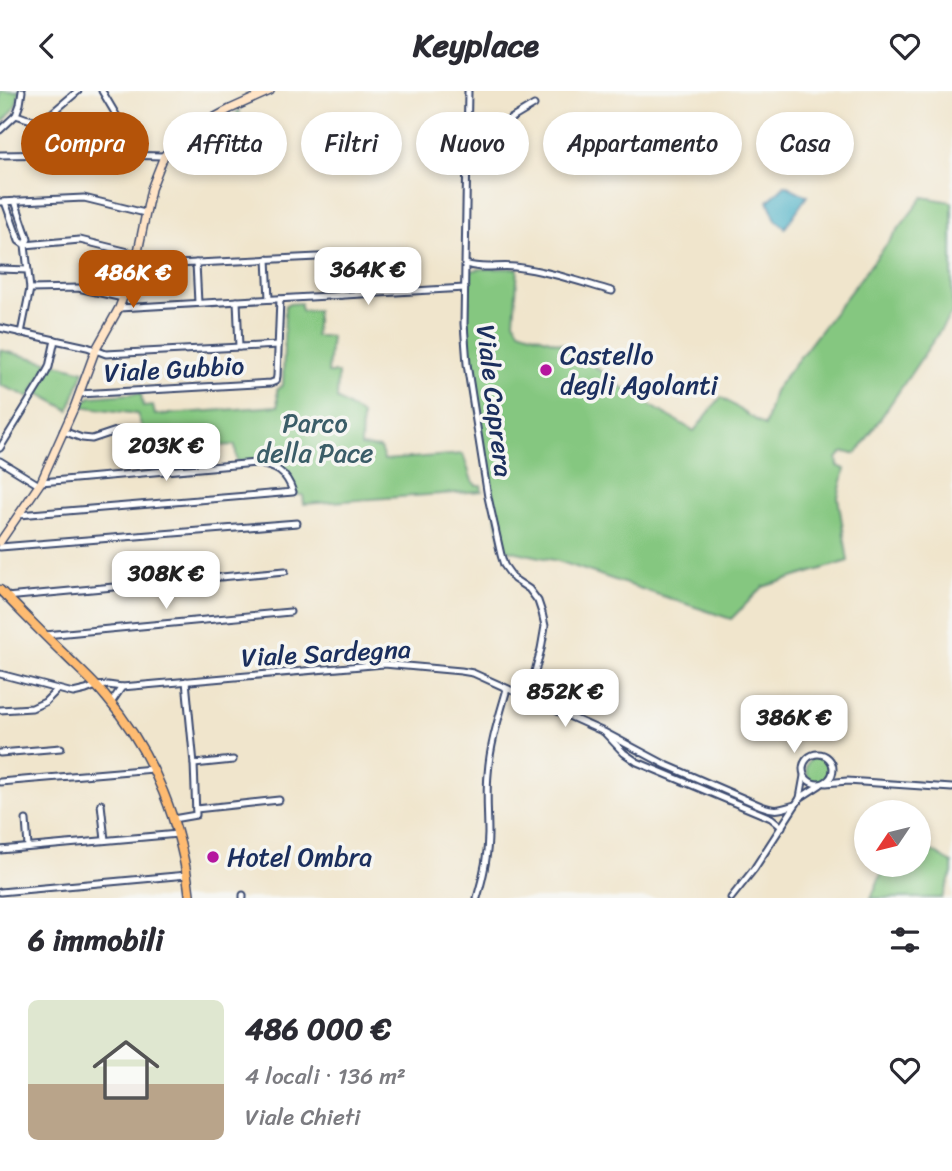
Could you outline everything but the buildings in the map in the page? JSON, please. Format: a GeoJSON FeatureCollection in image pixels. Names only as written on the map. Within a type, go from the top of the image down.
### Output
{"type":"FeatureCollection","features":[{"type":"Feature","properties":{"kind":"main road"},"geometry":{"type":"LineString","coordinates":[[3,594],[96,686],[134,736],[153,769],[173,819],[187,874],[190,898]]}},
{"type":"Feature","properties":{"kind":"street"},"geometry":{"type":"LineString","coordinates":[[0,130],[16,115],[22,91]]}},
{"type":"Feature","properties":{"kind":"street"},"geometry":{"type":"LineString","coordinates":[[16,115],[40,121],[78,91]]}},
{"type":"Feature","properties":{"kind":"street"},"geometry":{"type":"LineString","coordinates":[[102,91],[114,112]]}},
{"type":"Feature","properties":{"kind":"street"},"geometry":{"type":"LineString","coordinates":[[224,112],[270,91]]}},
{"type":"Feature","properties":{"kind":"street","name":"Viale Caprera"},"geometry":{"type":"LineString","coordinates":[[468,91],[468,112]]}},
{"type":"Feature","properties":{"kind":"street"},"geometry":{"type":"LineString","coordinates":[[522,112],[534,105]]}},
{"type":"Feature","properties":{"kind":"street"},"geometry":{"type":"LineString","coordinates":[[0,155],[163,156]]}},
{"type":"Feature","properties":{"kind":"street"},"geometry":{"type":"LineString","coordinates":[[0,544],[40,483],[95,351],[119,308],[135,266],[151,189],[163,159]]}},
{"type":"Feature","properties":{"kind":"street","name":"Viale Caprera"},"geometry":{"type":"LineString","coordinates":[[467,175],[464,324],[467,364],[488,497],[505,565],[514,579],[529,589],[538,601],[544,626],[528,698]]}},
{"type":"Feature","properties":{"kind":"street"},"geometry":{"type":"LineString","coordinates":[[137,254],[80,240],[25,245],[19,241],[2,202],[84,198],[145,213]]}},
{"type":"Feature","properties":{"kind":"street"},"geometry":{"type":"LineString","coordinates":[[15,201],[28,239],[25,245],[30,289],[21,333]]}},
{"type":"Feature","properties":{"kind":"street"},"geometry":{"type":"LineString","coordinates":[[135,266],[338,256],[341,295]]}},
{"type":"Feature","properties":{"kind":"street"},"geometry":{"type":"LineString","coordinates":[[267,259],[269,299]]}},
{"type":"Feature","properties":{"kind":"street"},"geometry":{"type":"LineString","coordinates":[[196,263],[198,303]]}},
{"type":"Feature","properties":{"kind":"street"},"geometry":{"type":"LineString","coordinates":[[466,264],[543,272],[612,291]]}},
{"type":"Feature","properties":{"kind":"street"},"geometry":{"type":"LineString","coordinates":[[0,269],[28,270]]}},
{"type":"Feature","properties":{"kind":"street"},"geometry":{"type":"LineString","coordinates":[[30,289],[78,288],[122,298]]}},
{"type":"Feature","properties":{"kind":"street"},"geometry":{"type":"LineString","coordinates":[[119,308],[465,288]]}},
{"type":"Feature","properties":{"kind":"street"},"geometry":{"type":"LineString","coordinates":[[0,328],[106,354],[278,345],[280,299]]}},
{"type":"Feature","properties":{"kind":"street"},"geometry":{"type":"LineString","coordinates":[[237,301],[239,347]]}},
{"type":"Feature","properties":{"kind":"street"},"geometry":{"type":"LineString","coordinates":[[0,448],[42,380],[55,340]]}},
{"type":"Feature","properties":{"kind":"street","name":"Viale Gubbio"},"geometry":{"type":"LineString","coordinates":[[79,394],[271,383],[276,381],[278,376],[278,345]]}},
{"type":"Feature","properties":{"kind":"street"},"geometry":{"type":"LineString","coordinates":[[63,431],[92,439],[116,431],[140,430]]}},
{"type":"Feature","properties":{"kind":"street"},"geometry":{"type":"LineString","coordinates":[[0,461],[40,483],[256,463],[283,473],[290,481],[293,492],[19,515]]}},
{"type":"Feature","properties":{"kind":"street"},"geometry":{"type":"LineString","coordinates":[[0,544],[297,523]]}},
{"type":"Feature","properties":{"kind":"street"},"geometry":{"type":"LineString","coordinates":[[3,594],[285,571]]}},
{"type":"Feature","properties":{"kind":"street"},"geometry":{"type":"LineString","coordinates":[[45,635],[290,612]]}},
{"type":"Feature","properties":{"kind":"street","name":"Viale Sardegna"},"geometry":{"type":"LineString","coordinates":[[0,674],[73,693],[96,686],[122,687],[384,664],[461,671],[473,673],[604,732],[666,765],[761,807],[773,811],[796,805]]}},
{"type":"Feature","properties":{"kind":"street"},"geometry":{"type":"LineString","coordinates":[[173,819],[196,815],[197,809],[186,681]]}},
{"type":"Feature","properties":{"kind":"street"},"geometry":{"type":"LineString","coordinates":[[111,703],[122,687]]}},
{"type":"Feature","properties":{"kind":"street"},"geometry":{"type":"LineString","coordinates":[[0,710],[32,708],[45,702],[57,689]]}},
{"type":"Feature","properties":{"kind":"street"},"geometry":{"type":"LineString","coordinates":[[477,898],[487,849],[487,777],[490,755],[508,689]]}},
{"type":"Feature","properties":{"kind":"street","name":"Viale Sardegna"},"geometry":{"type":"LineString","coordinates":[[604,732],[637,762],[772,818],[782,827]]}},
{"type":"Feature","properties":{"kind":"street"},"geometry":{"type":"LineString","coordinates":[[0,753],[61,748]]}},
{"type":"Feature","properties":{"kind":"street"},"geometry":{"type":"LineString","coordinates":[[731,898],[754,869],[800,798],[804,764],[809,757],[817,754],[826,756],[834,769],[847,781]]}},
{"type":"Feature","properties":{"kind":"street"},"geometry":{"type":"LineString","coordinates":[[194,764],[233,760]]}},
{"type":"Feature","properties":{"kind":"street"},"geometry":{"type":"LineString","coordinates":[[0,782],[153,769]]}},
{"type":"Feature","properties":{"kind":"street"},"geometry":{"type":"LineString","coordinates":[[800,798],[832,777],[834,769]]}},
{"type":"Feature","properties":{"kind":"street"},"geometry":{"type":"LineString","coordinates":[[804,776],[811,783],[823,784],[847,781],[952,788]]}},
{"type":"Feature","properties":{"kind":"street"},"geometry":{"type":"LineString","coordinates":[[197,809],[279,800]]}},
{"type":"Feature","properties":{"kind":"street"},"geometry":{"type":"LineString","coordinates":[[101,804],[105,840]]}},
{"type":"Feature","properties":{"kind":"street"},"geometry":{"type":"LineString","coordinates":[[26,820],[28,847]]}},
{"type":"Feature","properties":{"kind":"street"},"geometry":{"type":"LineString","coordinates":[[0,850],[178,834]]}},
{"type":"Feature","properties":{"kind":"street"},"geometry":{"type":"LineString","coordinates":[[0,892],[187,874]]}},
{"type":"Feature","properties":{"kind":"green space"},"geometry":{"type":"Polygon","coordinates":[[[0,91],[19,91],[13,110],[0,124],[0,91]]]}},
{"type":"Feature","properties":{"kind":"green space"},"geometry":{"type":"Polygon","coordinates":[[[923,197],[952,202],[952,313],[857,453],[844,452],[837,459],[838,466],[845,469],[838,497],[848,561],[763,587],[731,619],[558,561],[503,549],[489,483],[468,349],[470,271],[518,268],[514,321],[519,330],[568,346],[628,392],[694,431],[721,397],[765,426],[774,391],[923,197]]]}},
{"type":"Feature","properties":{"kind":"green space","name":"Parco della Pace"},"geometry":{"type":"Polygon","coordinates":[[[301,303],[301,311],[317,310],[315,336],[331,336],[328,373],[338,373],[337,399],[362,415],[361,446],[380,448],[384,460],[463,454],[472,481],[481,485],[482,491],[304,504],[303,495],[297,495],[293,483],[282,469],[268,462],[237,461],[235,445],[193,447],[194,465],[166,464],[160,443],[141,433],[142,427],[137,414],[80,406],[82,400],[89,400],[90,397],[141,393],[143,407],[153,406],[155,415],[278,406],[277,390],[283,385],[285,306],[301,303]]]}},
{"type":"Feature","properties":{"kind":"green space"},"geometry":{"type":"Polygon","coordinates":[[[0,350],[48,362],[29,397],[0,385],[0,350]]]}},
{"type":"Feature","properties":{"kind":"green space"},"geometry":{"type":"Polygon","coordinates":[[[54,363],[84,371],[69,410],[38,393],[54,363]]]}},
{"type":"Feature","properties":{"kind":"green space"},"geometry":{"type":"Polygon","coordinates":[[[819,756],[828,760],[832,769],[828,778],[819,782],[810,778],[806,769],[810,760],[819,756]]]}},
{"type":"Feature","properties":{"kind":"green space"},"geometry":{"type":"Polygon","coordinates":[[[931,850],[952,863],[952,873],[942,898],[871,898],[880,877],[931,877],[931,850]]]}},
{"type":"Feature","properties":{"kind":"water"},"geometry":{"type":"Polygon","coordinates":[[[785,185],[807,196],[785,228],[776,220],[768,201],[785,185]]]}},
{"type":"Feature","properties":{"kind":"place","name":"Castello degli Agolanti"},"geometry":{"type":"Point","coordinates":[546,370]}},
{"type":"Feature","properties":{"kind":"place","name":"Hotel Ombra"},"geometry":{"type":"Point","coordinates":[213,857]}}]}
